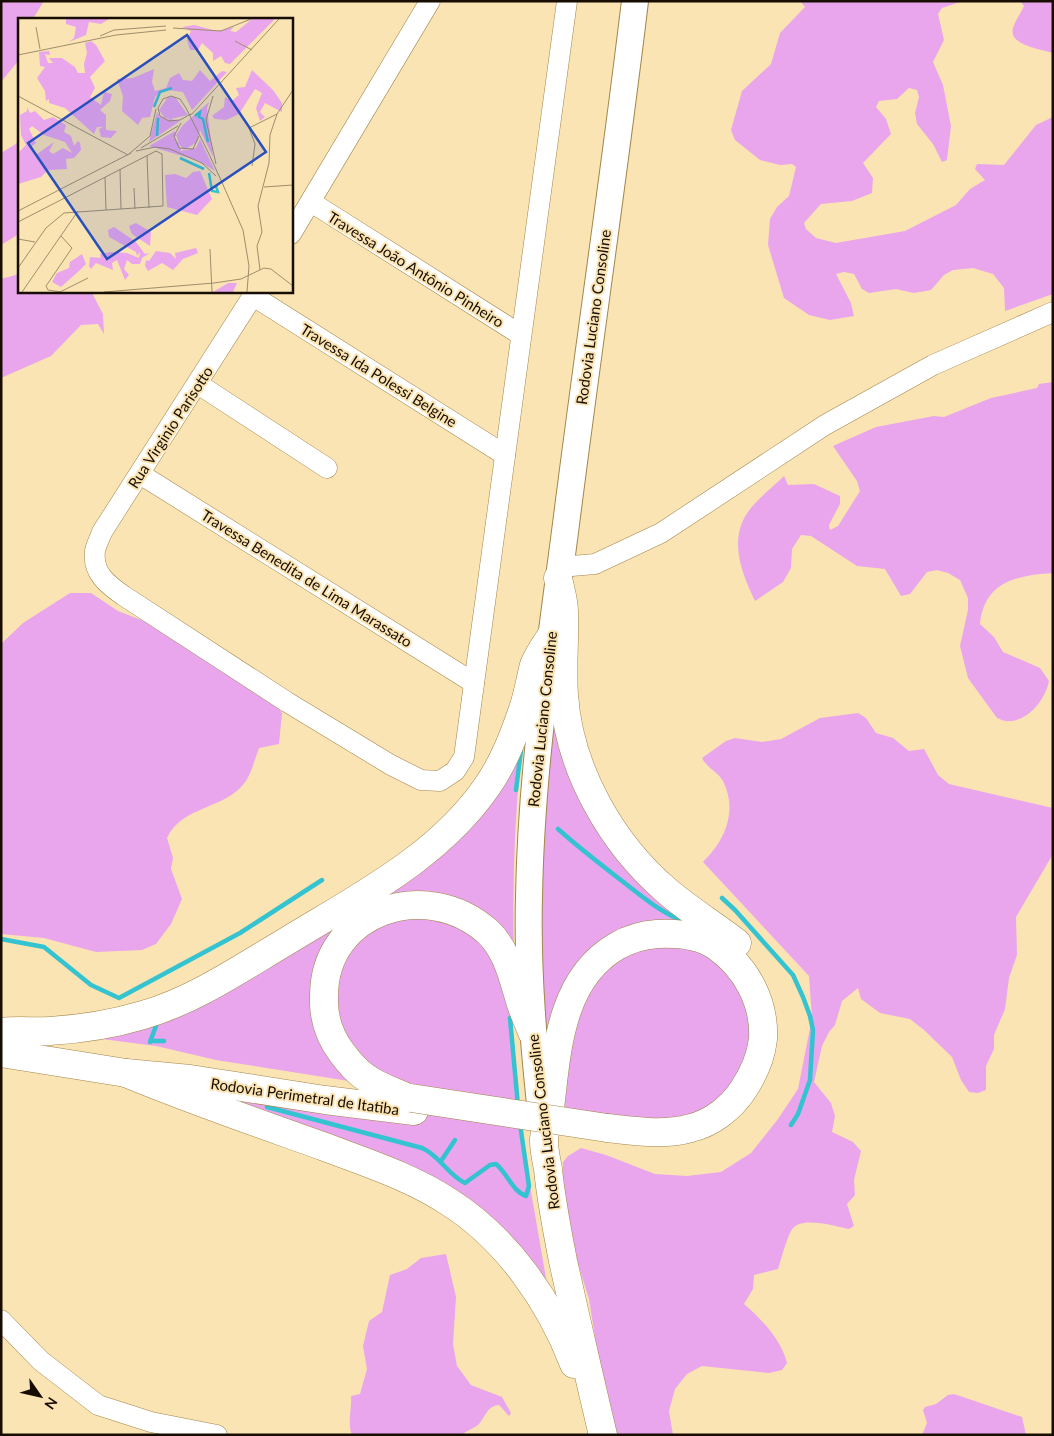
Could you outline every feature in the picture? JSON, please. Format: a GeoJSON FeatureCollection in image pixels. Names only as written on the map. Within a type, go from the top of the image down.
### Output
{"type":"FeatureCollection","features":[{"type":"Feature","properties":{"kind":"highway"},"geometry":{"type":"LineString","coordinates":[[559,572],[564,612],[564,696],[578,758],[597,802],[621,841],[647,872],[680,902],[728,936],[748,953],[769,988],[777,1020],[777,1042],[768,1078],[752,1102],[730,1127],[701,1141],[674,1148],[653,1148],[608,1135]]}},
{"type":"Feature","properties":{"kind":"highway"},"geometry":{"type":"LineString","coordinates":[[1,1033],[71,1029],[113,1024],[146,1015],[178,1002],[257,959],[404,868],[441,838],[474,803],[497,771],[523,710],[534,666],[551,636]]}},
{"type":"Feature","properties":{"kind":"highway"},"geometry":{"type":"LineString","coordinates":[[410,1102],[382,1087],[359,1072],[348,1062],[336,1046],[326,1021],[324,981],[329,967],[338,947],[344,939],[357,925],[368,918],[388,909],[411,904],[425,904],[440,906],[463,915],[488,932],[503,952],[509,964],[524,1014],[532,1032]]}},
{"type":"Feature","properties":{"kind":"highway"},"geometry":{"type":"LineString","coordinates":[[544,1139],[549,1116],[554,1062],[559,1036],[577,986],[586,975],[606,954],[618,946],[632,939],[649,935],[668,933],[684,935],[715,945],[739,967],[753,988],[758,1000],[762,1039],[758,1061],[753,1074],[740,1095],[730,1105],[720,1114],[697,1126],[677,1131],[608,1135]]}},
{"type":"Feature","properties":{"kind":"highway","name":"Rodovia Perimetral de Itatiba"},"geometry":{"type":"LineString","coordinates":[[1,1033],[35,1041],[608,1135]]}},
{"type":"Feature","properties":{"kind":"highway","name":"Rodovia Perimetral de Itatiba"},"geometry":{"type":"LineString","coordinates":[[1,1053],[126,1073],[180,1077],[410,1102]]}},
{"type":"Feature","properties":{"kind":"highway"},"geometry":{"type":"LineString","coordinates":[[126,1073],[400,1176],[449,1202],[467,1215],[502,1246],[536,1290],[570,1354],[588,1409],[599,1435]]}},
{"type":"Feature","properties":{"kind":"highway","name":"Rodovia Luciano Consoline"},"geometry":{"type":"LineString","coordinates":[[544,1139],[554,1220],[583,1356],[603,1435]]}},
{"type":"Feature","properties":{"kind":"main road","name":"Rodovia Luciano Consoline"},"geometry":{"type":"LineString","coordinates":[[544,1139],[532,1032],[529,910],[536,769],[559,572],[635,1]]}},
{"type":"Feature","properties":{"kind":"street"},"geometry":{"type":"LineString","coordinates":[[474,683],[567,1]]}},
{"type":"Feature","properties":{"kind":"street"},"geometry":{"type":"LineString","coordinates":[[292,232],[311,202],[420,7]]}},
{"type":"Feature","properties":{"kind":"street","name":"Travessa João Antônio Pinheiro"},"geometry":{"type":"LineString","coordinates":[[311,202],[521,335]]}},
{"type":"Feature","properties":{"kind":"street","name":"Rua Virginio Parisotto"},"geometry":{"type":"LineString","coordinates":[[255,294],[102,532],[95,551],[96,567],[105,582],[161,621],[287,702],[391,765],[421,780],[440,781],[455,771],[464,757],[474,683]]}},
{"type":"Feature","properties":{"kind":"street","name":"Travessa Ida Polessi Belgine"},"geometry":{"type":"LineString","coordinates":[[255,294],[505,455]]}},
{"type":"Feature","properties":{"kind":"street"},"geometry":{"type":"LineString","coordinates":[[559,572],[595,564],[662,533],[833,421],[934,365],[1053,312]]}},
{"type":"Feature","properties":{"kind":"street"},"geometry":{"type":"LineString","coordinates":[[198,384],[327,468]]}},
{"type":"Feature","properties":{"kind":"street","name":"Travessa Benedita de Lima Marassato"},"geometry":{"type":"LineString","coordinates":[[140,474],[474,683]]}},
{"type":"Feature","properties":{"kind":"street"},"geometry":{"type":"LineString","coordinates":[[1,1320],[41,1361],[98,1405],[151,1422],[217,1435]]}},
{"type":"Feature","properties":{"kind":"shaded area"},"geometry":{"type":"Polygon","coordinates":[[[1,1],[44,1],[33,18],[18,18],[18,61],[1,82],[1,1]]]}},
{"type":"Feature","properties":{"kind":"shaded area"},"geometry":{"type":"Polygon","coordinates":[[[800,1],[963,1],[942,8],[938,14],[944,40],[933,62],[943,85],[951,126],[947,160],[942,162],[933,144],[917,124],[915,113],[919,97],[917,90],[909,88],[897,99],[879,101],[876,107],[886,119],[891,134],[863,163],[873,178],[872,193],[852,201],[821,204],[804,223],[806,229],[816,238],[836,243],[905,231],[956,205],[970,189],[985,180],[975,169],[977,164],[1004,165],[1036,125],[1053,117],[1053,294],[1005,311],[1004,288],[993,274],[973,268],[953,270],[944,275],[931,290],[914,293],[896,289],[869,293],[862,289],[854,274],[844,272],[836,274],[851,303],[854,316],[830,320],[809,315],[784,298],[768,245],[770,219],[777,207],[789,196],[796,167],[792,164],[780,165],[760,160],[735,140],[731,130],[742,91],[771,64],[780,33],[805,7],[800,1]]]}},
{"type":"Feature","properties":{"kind":"shaded area"},"geometry":{"type":"Polygon","coordinates":[[[1020,1],[1053,1],[1053,53],[1033,48],[1015,39],[1013,28],[1024,6],[1020,1]]]}},
{"type":"Feature","properties":{"kind":"shaded area"},"geometry":{"type":"Polygon","coordinates":[[[18,143],[18,235],[1,245],[1,153],[18,143]]]}},
{"type":"Feature","properties":{"kind":"shaded area"},"geometry":{"type":"Polygon","coordinates":[[[18,274],[18,292],[93,292],[103,314],[104,334],[98,324],[81,325],[51,356],[1,378],[1,279],[18,274]]]}},
{"type":"Feature","properties":{"kind":"shaded area"},"geometry":{"type":"Polygon","coordinates":[[[1053,382],[1053,573],[1015,579],[995,590],[983,610],[980,624],[994,637],[1003,652],[1040,668],[1049,681],[1040,701],[1030,713],[1016,720],[1006,721],[997,718],[968,678],[960,646],[968,610],[968,598],[960,580],[948,573],[937,570],[927,572],[910,594],[901,596],[885,569],[857,566],[811,536],[801,535],[792,549],[791,568],[783,582],[755,601],[739,557],[739,534],[742,523],[751,508],[784,476],[788,485],[814,484],[840,496],[840,504],[829,525],[830,530],[838,526],[860,491],[857,481],[833,446],[876,427],[934,416],[944,417],[991,398],[1037,388],[1039,384],[1053,382]]]}},
{"type":"Feature","properties":{"kind":"shaded area"},"geometry":{"type":"Polygon","coordinates":[[[70,593],[91,593],[118,611],[162,628],[273,699],[282,713],[279,744],[259,748],[246,781],[227,798],[183,819],[174,827],[167,838],[173,858],[171,869],[182,899],[171,924],[156,944],[142,950],[96,952],[44,938],[1,934],[1,644],[23,623],[70,593]]]}},
{"type":"Feature","properties":{"kind":"shaded area"},"geometry":{"type":"Polygon","coordinates":[[[553,713],[571,763],[701,924],[623,934],[548,1053],[540,967],[543,823],[553,713]]]}},
{"type":"Feature","properties":{"kind":"shaded area"},"geometry":{"type":"Polygon","coordinates":[[[858,713],[866,718],[876,733],[893,738],[909,751],[924,749],[938,775],[949,784],[1053,808],[1053,854],[1016,917],[1017,955],[1009,978],[1005,1009],[994,1035],[994,1049],[986,1066],[986,1090],[978,1093],[969,1092],[961,1080],[952,1057],[910,1019],[880,1013],[861,999],[858,988],[842,1001],[835,1025],[822,1046],[814,1082],[831,1103],[835,1116],[832,1132],[853,1142],[861,1151],[854,1180],[855,1195],[847,1204],[854,1226],[849,1229],[826,1224],[809,1223],[795,1226],[785,1245],[778,1269],[754,1275],[753,1289],[744,1304],[764,1323],[776,1338],[787,1363],[782,1370],[769,1373],[702,1366],[687,1374],[675,1389],[669,1411],[673,1435],[616,1435],[602,1381],[589,1299],[573,1248],[563,1199],[563,1162],[568,1156],[581,1148],[606,1155],[655,1174],[687,1176],[721,1172],[751,1153],[778,1119],[798,1089],[812,1018],[809,976],[703,862],[718,845],[723,835],[727,825],[729,803],[723,781],[702,758],[726,741],[735,738],[762,742],[781,739],[820,718],[858,713]]]}},
{"type":"Feature","properties":{"kind":"shaded area"},"geometry":{"type":"Polygon","coordinates":[[[523,737],[515,844],[514,952],[423,897],[324,955],[355,1082],[216,1060],[156,1046],[94,1038],[404,875],[523,737]]]}},
{"type":"Feature","properties":{"kind":"shaded area"},"geometry":{"type":"Polygon","coordinates":[[[426,911],[484,940],[507,990],[524,1151],[547,1284],[490,1224],[188,1086],[416,1120],[363,1067],[336,1029],[334,972],[370,926],[426,911]]]}},
{"type":"Feature","properties":{"kind":"shaded area"},"geometry":{"type":"Polygon","coordinates":[[[650,940],[717,954],[756,1021],[739,1087],[679,1124],[558,1111],[561,1062],[598,967],[650,940]]]}},
{"type":"Feature","properties":{"kind":"shaded area"},"geometry":{"type":"Polygon","coordinates":[[[446,1254],[456,1297],[453,1344],[457,1366],[471,1385],[502,1397],[511,1413],[509,1416],[499,1405],[492,1407],[479,1424],[462,1435],[352,1435],[350,1421],[351,1396],[360,1394],[367,1369],[363,1346],[369,1321],[382,1312],[390,1275],[407,1269],[421,1258],[446,1254]]]}},
{"type":"Feature","properties":{"kind":"shaded area"},"geometry":{"type":"Polygon","coordinates":[[[954,1394],[1022,1417],[1026,1435],[922,1435],[927,1423],[923,1410],[925,1407],[936,1404],[948,1395],[954,1394]]]}},
{"type":"Feature","properties":{"kind":"waterway"},"geometry":{"type":"LineString","coordinates":[[516,790],[521,750]]}},
{"type":"Feature","properties":{"kind":"waterway"},"geometry":{"type":"LineString","coordinates":[[558,829],[645,899],[661,910],[688,923]]}},
{"type":"Feature","properties":{"kind":"waterway"},"geometry":{"type":"LineString","coordinates":[[1,939],[44,947],[91,985],[119,998],[240,933],[322,880]]}},
{"type":"Feature","properties":{"kind":"waterway"},"geometry":{"type":"LineString","coordinates":[[722,898],[793,975],[810,1016],[813,1030],[810,1080],[798,1114],[791,1125]]}},
{"type":"Feature","properties":{"kind":"waterway"},"geometry":{"type":"LineString","coordinates":[[510,1018],[518,1106]]}},
{"type":"Feature","properties":{"kind":"waterway"},"geometry":{"type":"LineString","coordinates":[[150,1042],[157,1023],[160,1021]]}},
{"type":"Feature","properties":{"kind":"waterway"},"geometry":{"type":"LineString","coordinates":[[151,1041],[164,1041]]}},
{"type":"Feature","properties":{"kind":"waterway"},"geometry":{"type":"LineString","coordinates":[[267,1107],[422,1148],[465,1183],[490,1165],[496,1164],[517,1191],[526,1196],[529,1186],[520,1124]]}},
{"type":"Feature","properties":{"kind":"waterway"},"geometry":{"type":"LineString","coordinates":[[441,1161],[455,1140]]}}]}
